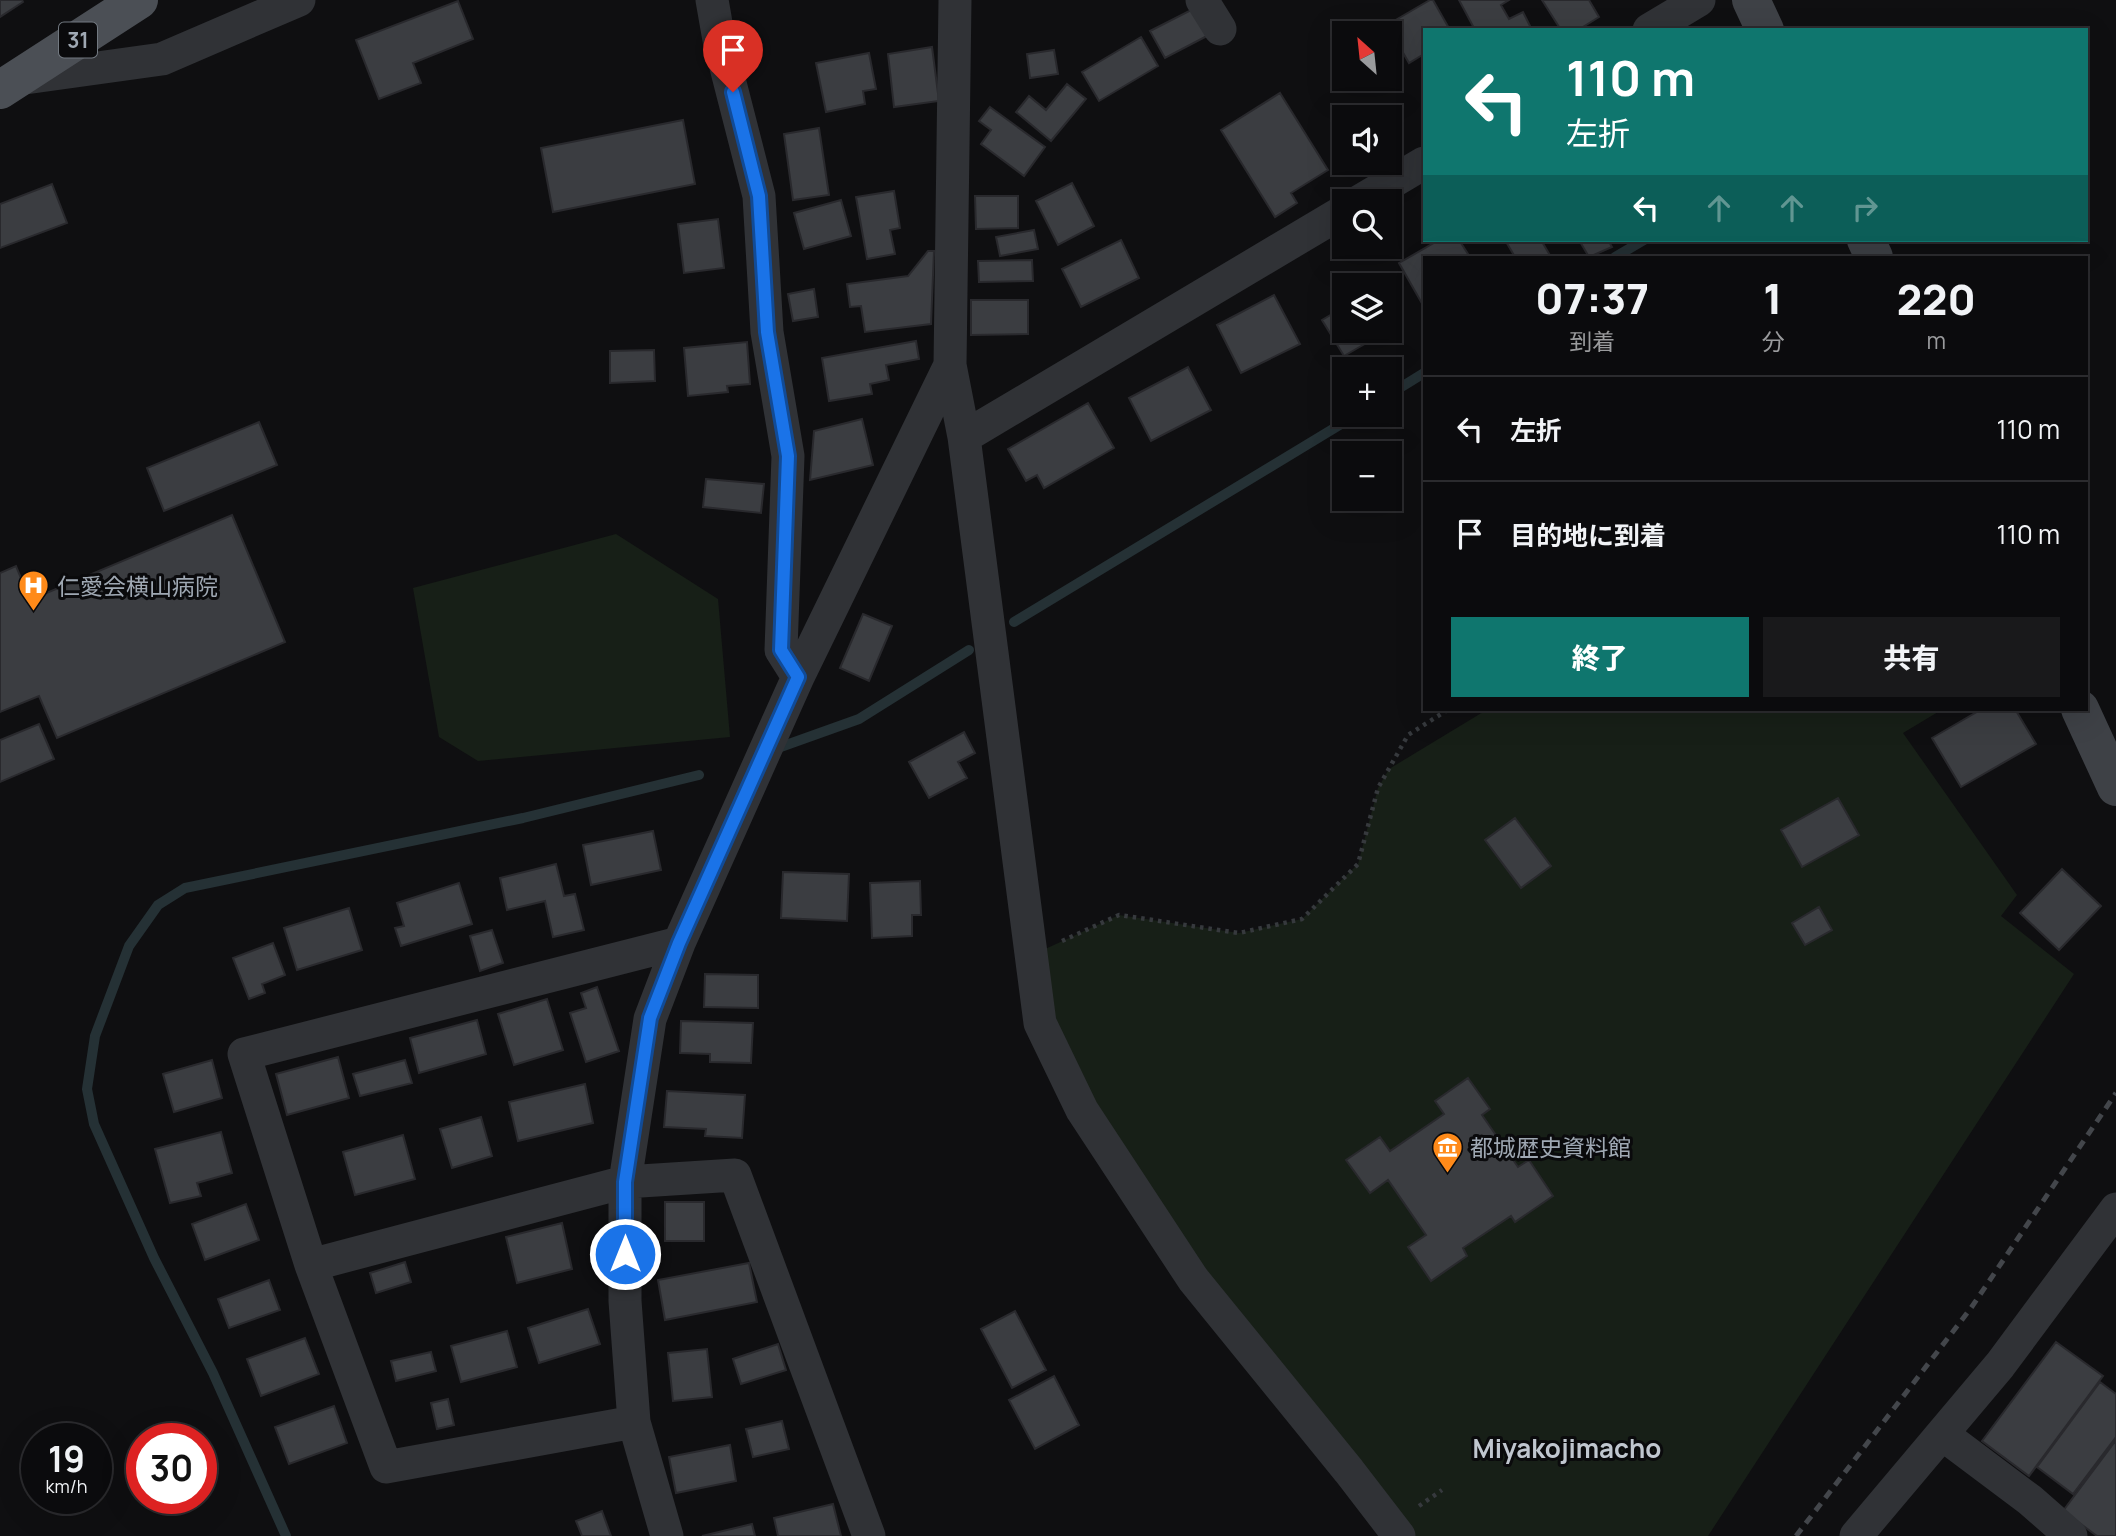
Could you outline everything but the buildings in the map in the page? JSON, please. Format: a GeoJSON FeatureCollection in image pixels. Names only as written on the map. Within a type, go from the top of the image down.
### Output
{"type":"FeatureCollection","features":[{"type":"Feature","properties":{"kind":"main road","name":"31"},"geometry":{"type":"LineString","coordinates":[[9,85],[138,0]]}},
{"type":"Feature","properties":{"kind":"street"},"geometry":{"type":"LineString","coordinates":[[9,85],[162,59],[299,0]]}},
{"type":"Feature","properties":{"kind":"street"},"geometry":{"type":"LineString","coordinates":[[712,0],[719,40],[759,196],[767,332],[788,456],[781,650],[798,677]]}},
{"type":"Feature","properties":{"kind":"street"},"geometry":{"type":"LineString","coordinates":[[955,0],[950,365],[964,437],[1040,1023],[1082,1110],[1193,1279],[1399,1536]]}},
{"type":"Feature","properties":{"kind":"street"},"geometry":{"type":"LineString","coordinates":[[1202,0],[1220,29]]}},
{"type":"Feature","properties":{"kind":"street"},"geometry":{"type":"LineString","coordinates":[[1652,28],[1699,0]]}},
{"type":"Feature","properties":{"kind":"street"},"geometry":{"type":"LineString","coordinates":[[1751,0],[1764,28]]}},
{"type":"Feature","properties":{"kind":"street"},"geometry":{"type":"LineString","coordinates":[[1380,189],[1423,164]]}},
{"type":"Feature","properties":{"kind":"street"},"geometry":{"type":"LineString","coordinates":[[964,437],[1332,218]]}},
{"type":"Feature","properties":{"kind":"street"},"geometry":{"type":"LineString","coordinates":[[667,1536],[635,1422],[625,1301],[625,1182],[650,1018],[679,943],[798,677],[950,365]]}},
{"type":"Feature","properties":{"kind":"street"},"geometry":{"type":"LineString","coordinates":[[2081,711],[2116,787]]}},
{"type":"Feature","properties":{"kind":"street"},"geometry":{"type":"LineString","coordinates":[[635,1422],[386,1467],[311,1265],[244,1054],[679,943]]}},
{"type":"Feature","properties":{"kind":"street"},"geometry":{"type":"LineString","coordinates":[[311,1265],[625,1182],[735,1175],[869,1536]]}},
{"type":"Feature","properties":{"kind":"street"},"geometry":{"type":"LineString","coordinates":[[1856,1536],[2000,1365],[2116,1209]]}},
{"type":"Feature","properties":{"kind":"street"},"geometry":{"type":"LineString","coordinates":[[1942,1434],[2031,1500],[2071,1536]]}},
{"type":"Feature","properties":{"kind":"path"},"geometry":{"type":"LineString","coordinates":[[1030,956],[1119,915],[1240,933],[1302,919],[1358,864],[1377,788],[1408,735],[1446,711]]}},
{"type":"Feature","properties":{"kind":"shaded area"},"geometry":{"type":"Polygon","coordinates":[[[616,534],[718,599],[730,737],[478,761],[439,737],[413,588],[616,534]]]}},
{"type":"Feature","properties":{"kind":"shaded area"},"geometry":{"type":"Polygon","coordinates":[[[1485,711],[1940,711],[1903,733],[2017,895],[2001,916],[2074,974],[1708,1536],[1399,1536],[1082,1110],[1030,956],[1119,915],[1239,933],[1302,919],[1358,864],[1378,788],[1389,769],[1485,711]]]}},
{"type":"Feature","properties":{"kind":"waterway"},"geometry":{"type":"LineString","coordinates":[[1617,256],[1641,242]]}},
{"type":"Feature","properties":{"kind":"waterway"},"geometry":{"type":"LineString","coordinates":[[1402,387],[1423,374]]}},
{"type":"Feature","properties":{"kind":"waterway"},"geometry":{"type":"LineString","coordinates":[[1014,622],[1336,427]]}},
{"type":"Feature","properties":{"kind":"waterway"},"geometry":{"type":"LineString","coordinates":[[775,749],[859,719],[969,650]]}},
{"type":"Feature","properties":{"kind":"waterway"},"geometry":{"type":"LineString","coordinates":[[286,1536],[213,1373],[154,1258],[94,1124],[87,1089],[95,1036],[129,946],[158,905],[185,888],[523,818],[699,775]]}},
{"type":"Feature","properties":{"kind":"railway"},"geometry":{"type":"LineString","coordinates":[[1796,1536],[1971,1308],[2116,1093]]}},
{"type":"Feature","properties":{"kind":"place","name":"仁愛会横山病院"},"geometry":{"type":"Point","coordinates":[34,613]}},
{"type":"Feature","properties":{"kind":"place","name":"都城歴史資料館"},"geometry":{"type":"Point","coordinates":[1447,1174]}},
{"type":"Feature","properties":{"kind":"district","name":"Miyakojimacho"},"geometry":{"type":"Point","coordinates":[1567,1448]}},
{"type":"Feature","properties":{"kind":"route"},"geometry":{"type":"LineString","coordinates":[[625,1254],[625,1182],[650,1018],[679,943],[798,677],[781,650],[788,456],[767,332],[759,196],[733,92]]}}]}
